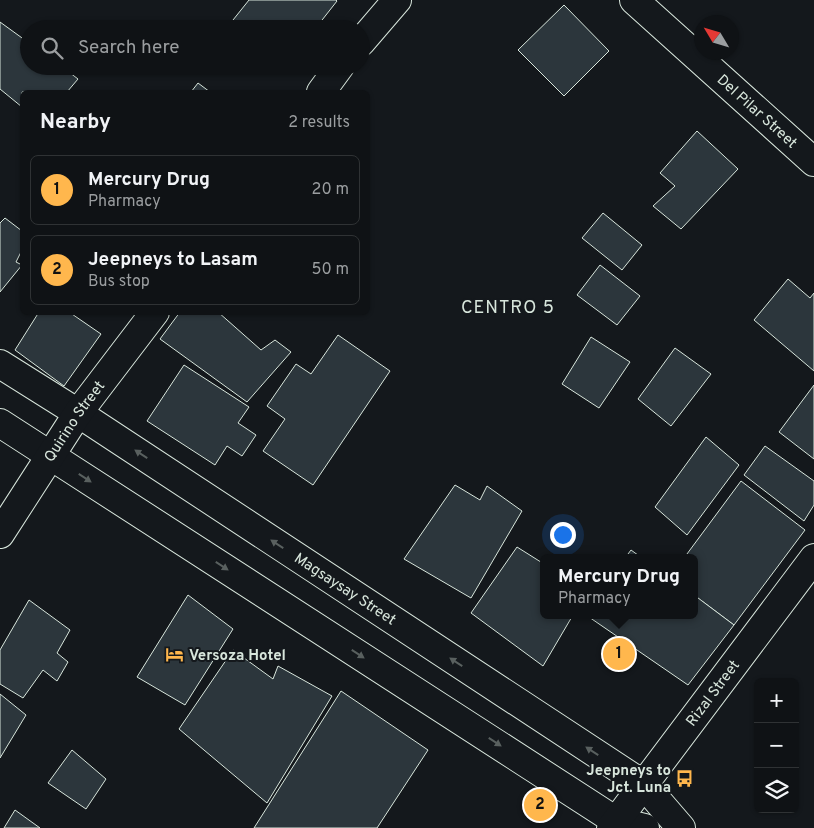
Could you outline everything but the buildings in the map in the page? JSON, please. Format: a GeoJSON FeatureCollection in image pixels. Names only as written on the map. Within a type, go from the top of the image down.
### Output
{"type":"FeatureCollection","features":[{"type":"Feature","properties":{"kind":"street"},"geometry":{"type":"LineString","coordinates":[[370,32],[397,0]]}},
{"type":"Feature","properties":{"kind":"street","name":"Del Pilar Street"},"geometry":{"type":"LineString","coordinates":[[634,0],[814,162]]}},
{"type":"Feature","properties":{"kind":"street"},"geometry":{"type":"LineString","coordinates":[[322,90],[333,75]]}},
{"type":"Feature","properties":{"kind":"street","name":"Quirino Street"},"geometry":{"type":"LineString","coordinates":[[0,534],[78,413],[152,315]]}},
{"type":"Feature","properties":{"kind":"street","name":"Magsaysay Street"},"geometry":{"type":"LineString","coordinates":[[0,364],[78,413],[644,785],[681,828]]}},
{"type":"Feature","properties":{"kind":"street"},"geometry":{"type":"LineString","coordinates":[[0,423],[613,824],[646,828]]}},
{"type":"Feature","properties":{"kind":"street","name":"Rizal Street"},"geometry":{"type":"LineString","coordinates":[[613,824],[814,558]]}},
{"type":"Feature","properties":{"kind":"place","name":"Mercury Drug"},"geometry":{"type":"Point","coordinates":[619,654]}},
{"type":"Feature","properties":{"kind":"place","name":"Versoza Hotel"},"geometry":{"type":"Point","coordinates":[175,655]}},
{"type":"Feature","properties":{"kind":"place","name":"Jeepneys to Jct. Luna"},"geometry":{"type":"Point","coordinates":[685,779]}},
{"type":"Feature","properties":{"kind":"place","name":"Jeepneys to Lasam"},"geometry":{"type":"Point","coordinates":[540,805]}},
{"type":"Feature","properties":{"kind":"district","name":"CENTRO 5"},"geometry":{"type":"Point","coordinates":[508,307]}}]}
